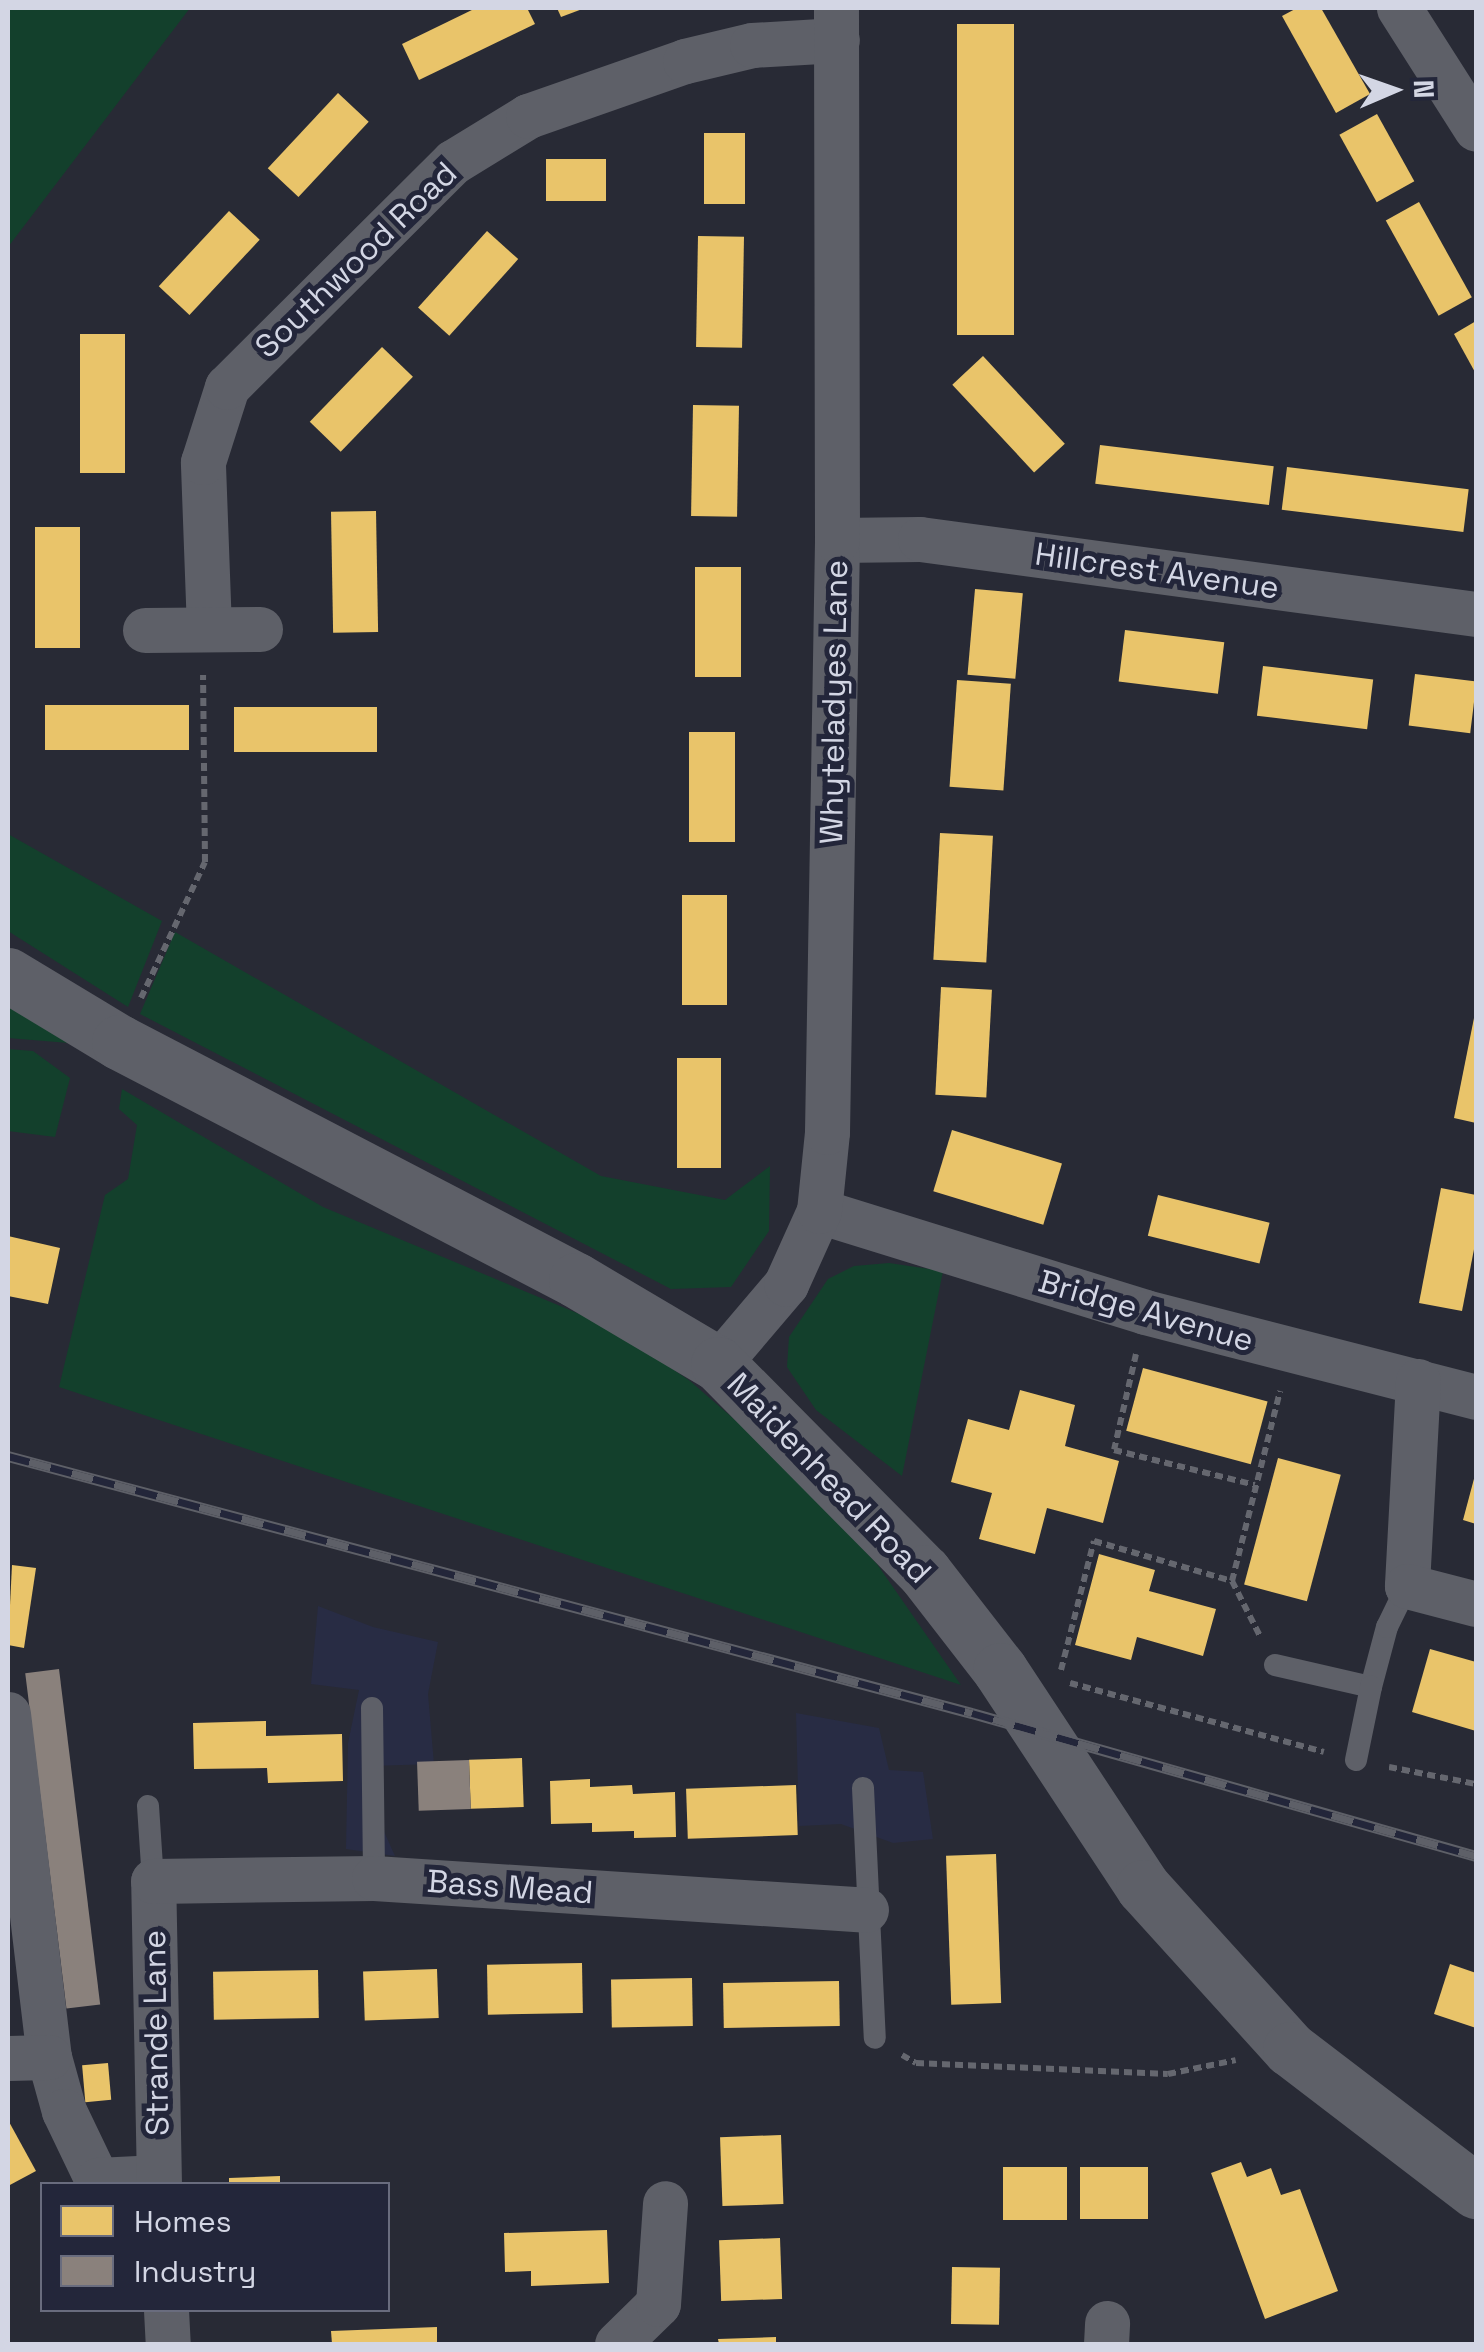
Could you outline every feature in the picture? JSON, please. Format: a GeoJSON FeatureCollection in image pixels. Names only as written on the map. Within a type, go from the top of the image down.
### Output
{"type":"FeatureCollection","features":[{"type":"Feature","properties":{"kind":"main road","name":"Maidenhead Road"},"geometry":{"type":"LineString","coordinates":[[8,974],[120,1042],[576,1280],[718,1364],[924,1572],[1000,1670],[1143,1888],[1290,2049],[1476,2190]]}},
{"type":"Feature","properties":{"kind":"street"},"geometry":{"type":"LineString","coordinates":[[1400,8],[1472,111]]}},
{"type":"Feature","properties":{"kind":"street","name":"Whyteladyes Lane"},"geometry":{"type":"LineString","coordinates":[[718,1364],[786,1284],[820,1211],[827,1132],[837,540],[836,24]]}},
{"type":"Feature","properties":{"kind":"street","name":"Southwood Road"},"geometry":{"type":"LineString","coordinates":[[208,629],[204,462],[227,386],[453,162],[528,116],[685,61],[836,24]]}},
{"type":"Feature","properties":{"kind":"street","name":"Hillcrest Avenue"},"geometry":{"type":"LineString","coordinates":[[837,540],[920,539],[1476,614]]}},
{"type":"Feature","properties":{"kind":"street"},"geometry":{"type":"LineString","coordinates":[[145,630],[260,628]]}},
{"type":"Feature","properties":{"kind":"street","name":"Bridge Avenue"},"geometry":{"type":"LineString","coordinates":[[820,1211],[1145,1312],[1476,1397]]}},
{"type":"Feature","properties":{"kind":"street"},"geometry":{"type":"LineString","coordinates":[[1418,1382],[1407,1586],[1476,1604]]}},
{"type":"Feature","properties":{"kind":"street"},"geometry":{"type":"LineString","coordinates":[[8,1714],[28,2057],[64,2111],[97,2180],[158,2181]]}},
{"type":"Feature","properties":{"kind":"street","name":"Bass Mead"},"geometry":{"type":"LineString","coordinates":[[153,1881],[374,1878],[866,1910]]}},
{"type":"Feature","properties":{"kind":"street","name":"Strande Lane"},"geometry":{"type":"LineString","coordinates":[[153,1881],[158,2181]]}},
{"type":"Feature","properties":{"kind":"street"},"geometry":{"type":"LineString","coordinates":[[617,2344],[658,2304],[665,2202]]}},
{"type":"Feature","properties":{"kind":"street"},"geometry":{"type":"LineString","coordinates":[[166,2312],[168,2344]]}},
{"type":"Feature","properties":{"kind":"lane"},"geometry":{"type":"LineString","coordinates":[[1356,1760],[1387,1627],[1407,1586]]}},
{"type":"Feature","properties":{"kind":"lane"},"geometry":{"type":"LineString","coordinates":[[1275,1665],[1371,1687]]}},
{"type":"Feature","properties":{"kind":"lane"},"geometry":{"type":"LineString","coordinates":[[372,1708],[374,1878]]}},
{"type":"Feature","properties":{"kind":"lane"},"geometry":{"type":"LineString","coordinates":[[863,1788],[875,2038]]}},
{"type":"Feature","properties":{"kind":"lane"},"geometry":{"type":"LineString","coordinates":[[148,1806],[153,1881]]}},
{"type":"Feature","properties":{"kind":"path"},"geometry":{"type":"LineString","coordinates":[[120,1042],[206,862],[203,670],[208,629]]}},
{"type":"Feature","properties":{"kind":"path"},"geometry":{"type":"LineString","coordinates":[[1145,1312],[1114,1450],[1255,1486]]}},
{"type":"Feature","properties":{"kind":"path"},"geometry":{"type":"LineString","coordinates":[[1275,1665],[1232,1581],[1290,1351]]}},
{"type":"Feature","properties":{"kind":"path"},"geometry":{"type":"LineString","coordinates":[[1232,1581],[1094,1540],[1058,1680],[1356,1760],[1476,1784]]}},
{"type":"Feature","properties":{"kind":"path"},"geometry":{"type":"LineString","coordinates":[[875,2038],[916,2063],[1168,2074],[1290,2049]]}},
{"type":"Feature","properties":{"kind":"shaded area"},"geometry":{"type":"Polygon","coordinates":[[[318,1606],[373,1627],[438,1642],[428,1694],[434,1764],[371,1766],[370,1800],[395,1856],[346,1849],[348,1743],[359,1690],[311,1684],[318,1606]]]}},
{"type":"Feature","properties":{"kind":"shaded area"},"geometry":{"type":"Polygon","coordinates":[[[796,1713],[879,1728],[889,1770],[923,1772],[933,1839],[893,1843],[841,1824],[799,1826],[796,1713]]]}},
{"type":"Feature","properties":{"kind":"green space"},"geometry":{"type":"Polygon","coordinates":[[[8,8],[190,8],[8,247],[8,8]]]}},
{"type":"Feature","properties":{"kind":"green space"},"geometry":{"type":"Polygon","coordinates":[[[8,834],[162,921],[128,1007],[8,931],[8,834]]]}},
{"type":"Feature","properties":{"kind":"green space"},"geometry":{"type":"Polygon","coordinates":[[[175,932],[601,1176],[725,1200],[770,1166],[769,1231],[731,1287],[671,1289],[140,1014],[175,932]]]}},
{"type":"Feature","properties":{"kind":"green space"},"geometry":{"type":"Polygon","coordinates":[[[8,1008],[14,1009],[69,1043],[8,1038],[8,1008]]]}},
{"type":"Feature","properties":{"kind":"green space"},"geometry":{"type":"Polygon","coordinates":[[[8,1049],[33,1051],[70,1078],[55,1137],[8,1131],[8,1049]]]}},
{"type":"Feature","properties":{"kind":"green space"},"geometry":{"type":"Polygon","coordinates":[[[122,1089],[323,1207],[613,1328],[690,1381],[771,1451],[877,1564],[961,1685],[59,1387],[105,1195],[128,1179],[137,1125],[119,1109],[122,1089]]]}},
{"type":"Feature","properties":{"kind":"green space"},"geometry":{"type":"Polygon","coordinates":[[[889,1263],[943,1271],[902,1476],[816,1410],[787,1367],[789,1337],[828,1279],[854,1266],[889,1263]]]}},
{"type":"Feature","properties":{"kind":"building: Homes"},"geometry":{"type":"Polygon","coordinates":[[[476,8],[527,8],[535,24],[419,80],[402,44],[476,8]]]}},
{"type":"Feature","properties":{"kind":"building: Homes"},"geometry":{"type":"Polygon","coordinates":[[[557,8],[585,8],[561,17],[557,8]]]}},
{"type":"Feature","properties":{"kind":"building: Homes"},"geometry":{"type":"Polygon","coordinates":[[[1297,8],[1321,8],[1370,94],[1336,113],[1282,16],[1297,8]]]}},
{"type":"Feature","properties":{"kind":"building: Homes"},"geometry":{"type":"Polygon","coordinates":[[[957,24],[1014,24],[1014,335],[957,335],[957,24]]]}},
{"type":"Feature","properties":{"kind":"building: Homes"},"geometry":{"type":"Polygon","coordinates":[[[338,93],[369,122],[298,197],[268,168],[338,93]]]}},
{"type":"Feature","properties":{"kind":"building: Homes"},"geometry":{"type":"Polygon","coordinates":[[[1377,114],[1414,181],[1377,202],[1339,135],[1377,114]]]}},
{"type":"Feature","properties":{"kind":"building: Homes"},"geometry":{"type":"Polygon","coordinates":[[[704,133],[745,133],[745,204],[704,204],[704,133]]]}},
{"type":"Feature","properties":{"kind":"building: Homes"},"geometry":{"type":"Polygon","coordinates":[[[546,159],[606,159],[606,201],[546,201],[546,159]]]}},
{"type":"Feature","properties":{"kind":"building: Homes"},"geometry":{"type":"Polygon","coordinates":[[[1419,202],[1472,297],[1439,316],[1386,220],[1419,202]]]}},
{"type":"Feature","properties":{"kind":"building: Homes"},"geometry":{"type":"Polygon","coordinates":[[[229,211],[260,240],[189,315],[159,286],[229,211]]]}},
{"type":"Feature","properties":{"kind":"building: Homes"},"geometry":{"type":"Polygon","coordinates":[[[487,231],[518,259],[449,336],[418,308],[487,231]]]}},
{"type":"Feature","properties":{"kind":"building: Homes"},"geometry":{"type":"Polygon","coordinates":[[[698,236],[744,237],[742,348],[696,347],[698,236]]]}},
{"type":"Feature","properties":{"kind":"building: Homes"},"geometry":{"type":"Polygon","coordinates":[[[1476,321],[1476,374],[1454,334],[1476,321]]]}},
{"type":"Feature","properties":{"kind":"building: Homes"},"geometry":{"type":"Polygon","coordinates":[[[80,334],[125,334],[125,473],[80,473],[80,334]]]}},
{"type":"Feature","properties":{"kind":"building: Homes"},"geometry":{"type":"Polygon","coordinates":[[[382,347],[413,377],[341,452],[310,422],[382,347]]]}},
{"type":"Feature","properties":{"kind":"building: Homes"},"geometry":{"type":"Polygon","coordinates":[[[983,356],[1065,444],[1034,472],[952,385],[983,356]]]}},
{"type":"Feature","properties":{"kind":"building: Homes"},"geometry":{"type":"Polygon","coordinates":[[[693,405],[739,406],[737,517],[691,516],[693,405]]]}},
{"type":"Feature","properties":{"kind":"building: Homes"},"geometry":{"type":"Polygon","coordinates":[[[1100,445],[1274,466],[1269,505],[1095,484],[1100,445]]]}},
{"type":"Feature","properties":{"kind":"building: Homes"},"geometry":{"type":"Polygon","coordinates":[[[1287,467],[1469,489],[1463,532],[1282,510],[1287,467]]]}},
{"type":"Feature","properties":{"kind":"building: Homes"},"geometry":{"type":"Polygon","coordinates":[[[376,511],[378,632],[333,633],[331,512],[376,511]]]}},
{"type":"Feature","properties":{"kind":"building: Homes"},"geometry":{"type":"Polygon","coordinates":[[[35,527],[80,527],[80,648],[35,648],[35,527]]]}},
{"type":"Feature","properties":{"kind":"building: Homes"},"geometry":{"type":"Polygon","coordinates":[[[695,567],[741,567],[741,677],[695,677],[695,567]]]}},
{"type":"Feature","properties":{"kind":"building: Homes"},"geometry":{"type":"Polygon","coordinates":[[[975,589],[1023,593],[1015,679],[968,675],[975,589]]]}},
{"type":"Feature","properties":{"kind":"building: Homes"},"geometry":{"type":"Polygon","coordinates":[[[1125,630],[1224,642],[1218,694],[1119,682],[1125,630]]]}},
{"type":"Feature","properties":{"kind":"building: Homes"},"geometry":{"type":"Polygon","coordinates":[[[1263,666],[1373,680],[1367,729],[1257,716],[1263,666]]]}},
{"type":"Feature","properties":{"kind":"building: Homes"},"geometry":{"type":"Polygon","coordinates":[[[1415,674],[1476,681],[1470,733],[1409,726],[1415,674]]]}},
{"type":"Feature","properties":{"kind":"building: Homes"},"geometry":{"type":"Polygon","coordinates":[[[957,680],[1011,684],[1003,791],[950,787],[957,680]]]}},
{"type":"Feature","properties":{"kind":"building: Homes"},"geometry":{"type":"Polygon","coordinates":[[[45,705],[189,705],[189,750],[45,750],[45,705]]]}},
{"type":"Feature","properties":{"kind":"building: Homes"},"geometry":{"type":"Polygon","coordinates":[[[234,707],[377,707],[377,752],[234,752],[234,707]]]}},
{"type":"Feature","properties":{"kind":"building: Homes"},"geometry":{"type":"Polygon","coordinates":[[[689,732],[735,732],[735,842],[689,842],[689,732]]]}},
{"type":"Feature","properties":{"kind":"building: Homes"},"geometry":{"type":"Polygon","coordinates":[[[940,833],[993,836],[986,963],[933,960],[940,833]]]}},
{"type":"Feature","properties":{"kind":"building: Homes"},"geometry":{"type":"Polygon","coordinates":[[[682,895],[727,895],[727,1005],[682,1005],[682,895]]]}},
{"type":"Feature","properties":{"kind":"building: Homes"},"geometry":{"type":"Polygon","coordinates":[[[941,987],[992,990],[986,1098],[935,1095],[941,987]]]}},
{"type":"Feature","properties":{"kind":"building: Homes"},"geometry":{"type":"Polygon","coordinates":[[[1476,1013],[1476,1123],[1454,1118],[1476,1013]]]}},
{"type":"Feature","properties":{"kind":"building: Homes"},"geometry":{"type":"Polygon","coordinates":[[[677,1058],[721,1058],[721,1168],[677,1168],[677,1058]]]}},
{"type":"Feature","properties":{"kind":"building: Homes"},"geometry":{"type":"Polygon","coordinates":[[[952,1130],[1062,1164],[1043,1225],[933,1191],[952,1130]]]}},
{"type":"Feature","properties":{"kind":"building: Homes"},"geometry":{"type":"Polygon","coordinates":[[[1441,1188],[1476,1195],[1476,1239],[1462,1311],[1419,1303],[1441,1188]]]}},
{"type":"Feature","properties":{"kind":"building: Homes"},"geometry":{"type":"Polygon","coordinates":[[[1158,1195],[1270,1223],[1259,1264],[1148,1236],[1158,1195]]]}},
{"type":"Feature","properties":{"kind":"building: Homes"},"geometry":{"type":"Polygon","coordinates":[[[8,1236],[60,1248],[48,1304],[8,1296],[8,1236]]]}},
{"type":"Feature","properties":{"kind":"building: Homes"},"geometry":{"type":"Polygon","coordinates":[[[1143,1368],[1268,1401],[1251,1464],[1126,1431],[1143,1368]]]}},
{"type":"Feature","properties":{"kind":"building: Homes"},"geometry":{"type":"Polygon","coordinates":[[[1020,1390],[1075,1405],[1065,1446],[1119,1461],[1103,1523],[1047,1508],[1035,1554],[979,1539],[992,1493],[951,1482],[968,1419],[1009,1430],[1020,1390]]]}},
{"type":"Feature","properties":{"kind":"building: Homes"},"geometry":{"type":"Polygon","coordinates":[[[1278,1458],[1341,1475],[1307,1601],[1244,1585],[1278,1458]]]}},
{"type":"Feature","properties":{"kind":"building: Homes"},"geometry":{"type":"Polygon","coordinates":[[[1476,1475],[1476,1524],[1463,1520],[1476,1475]]]}},
{"type":"Feature","properties":{"kind":"building: Homes"},"geometry":{"type":"Polygon","coordinates":[[[1099,1554],[1155,1570],[1149,1591],[1216,1609],[1203,1656],[1137,1637],[1131,1660],[1075,1645],[1099,1554]]]}},
{"type":"Feature","properties":{"kind":"building: Homes"},"geometry":{"type":"Polygon","coordinates":[[[12,1565],[36,1568],[24,1648],[8,1645],[12,1565]]]}},
{"type":"Feature","properties":{"kind":"building: Homes"},"geometry":{"type":"Polygon","coordinates":[[[1430,1649],[1476,1662],[1476,1731],[1412,1712],[1430,1649]]]}},
{"type":"Feature","properties":{"kind":"building: Homes"},"geometry":{"type":"Polygon","coordinates":[[[266,1721],[266,1736],[342,1734],[343,1781],[268,1783],[267,1768],[194,1769],[193,1723],[266,1721]]]}},
{"type":"Feature","properties":{"kind":"building: Homes"},"geometry":{"type":"Polygon","coordinates":[[[522,1758],[524,1807],[471,1809],[469,1760],[522,1758]]]}},
{"type":"Feature","properties":{"kind":"building: Homes"},"geometry":{"type":"Polygon","coordinates":[[[590,1779],[590,1787],[632,1785],[633,1794],[675,1792],[676,1837],[634,1838],[634,1831],[592,1832],[592,1823],[551,1824],[550,1781],[590,1779]]]}},
{"type":"Feature","properties":{"kind":"building: Homes"},"geometry":{"type":"Polygon","coordinates":[[[796,1785],[798,1835],[688,1839],[686,1789],[796,1785]]]}},
{"type":"Feature","properties":{"kind":"building: Homes"},"geometry":{"type":"Polygon","coordinates":[[[996,1854],[1001,2003],[951,2005],[946,1856],[996,1854]]]}},
{"type":"Feature","properties":{"kind":"building: Homes"},"geometry":{"type":"Polygon","coordinates":[[[582,1963],[583,2013],[488,2015],[487,1965],[582,1963]]]}},
{"type":"Feature","properties":{"kind":"building: Homes"},"geometry":{"type":"Polygon","coordinates":[[[1450,1964],[1476,1973],[1476,2028],[1434,2014],[1450,1964]]]}},
{"type":"Feature","properties":{"kind":"building: Homes"},"geometry":{"type":"Polygon","coordinates":[[[437,1969],[439,2018],[365,2021],[363,1972],[437,1969]]]}},
{"type":"Feature","properties":{"kind":"building: Homes"},"geometry":{"type":"Polygon","coordinates":[[[318,1970],[319,2018],[214,2020],[213,1972],[318,1970]]]}},
{"type":"Feature","properties":{"kind":"building: Homes"},"geometry":{"type":"Polygon","coordinates":[[[692,1978],[693,2026],[612,2027],[611,1979],[692,1978]]]}},
{"type":"Feature","properties":{"kind":"building: Homes"},"geometry":{"type":"Polygon","coordinates":[[[839,1981],[840,2026],[724,2028],[723,1983],[839,1981]]]}},
{"type":"Feature","properties":{"kind":"building: Homes"},"geometry":{"type":"Polygon","coordinates":[[[108,2063],[111,2100],[85,2102],[82,2065],[108,2063]]]}},
{"type":"Feature","properties":{"kind":"building: Homes"},"geometry":{"type":"Polygon","coordinates":[[[8,2120],[36,2171],[8,2186],[8,2120]]]}},
{"type":"Feature","properties":{"kind":"building: Homes"},"geometry":{"type":"Polygon","coordinates":[[[781,2135],[783,2204],[722,2206],[720,2137],[781,2135]]]}},
{"type":"Feature","properties":{"kind":"building: Homes"},"geometry":{"type":"Polygon","coordinates":[[[1241,2162],[1247,2177],[1271,2168],[1281,2195],[1300,2189],[1338,2291],[1265,2319],[1211,2173],[1241,2162]]]}},
{"type":"Feature","properties":{"kind":"building: Homes"},"geometry":{"type":"Polygon","coordinates":[[[1003,2167],[1067,2167],[1067,2220],[1003,2220],[1003,2167]]]}},
{"type":"Feature","properties":{"kind":"building: Homes"},"geometry":{"type":"Polygon","coordinates":[[[1080,2167],[1148,2167],[1148,2219],[1080,2219],[1080,2167]]]}},
{"type":"Feature","properties":{"kind":"building: Homes"},"geometry":{"type":"Polygon","coordinates":[[[280,2176],[280,2182],[229,2182],[229,2178],[280,2176]]]}},
{"type":"Feature","properties":{"kind":"building: Homes"},"geometry":{"type":"Polygon","coordinates":[[[607,2230],[609,2283],[531,2286],[531,2271],[505,2272],[504,2233],[607,2230]]]}},
{"type":"Feature","properties":{"kind":"building: Homes"},"geometry":{"type":"Polygon","coordinates":[[[780,2238],[782,2299],[721,2301],[719,2240],[780,2238]]]}},
{"type":"Feature","properties":{"kind":"building: Homes"},"geometry":{"type":"Polygon","coordinates":[[[952,2267],[1000,2268],[999,2325],[951,2324],[952,2267]]]}},
{"type":"Feature","properties":{"kind":"building: Homes"},"geometry":{"type":"Polygon","coordinates":[[[437,2327],[437,2344],[332,2344],[331,2331],[437,2327]]]}},
{"type":"Feature","properties":{"kind":"building: Homes"},"geometry":{"type":"Polygon","coordinates":[[[776,2337],[776,2344],[719,2344],[718,2339],[776,2337]]]}},
{"type":"Feature","properties":{"kind":"building: Industry"},"geometry":{"type":"Polygon","coordinates":[[[59,1669],[100,2004],[66,2009],[25,1673],[59,1669]]]}},
{"type":"Feature","properties":{"kind":"building: Industry"},"geometry":{"type":"Polygon","coordinates":[[[469,1760],[471,1809],[419,1811],[417,1762],[469,1760]]]}},
{"type":"Feature","properties":{"kind":"railway"},"geometry":{"type":"LineString","coordinates":[[8,1456],[972,1713],[1476,1856]]}}]}
